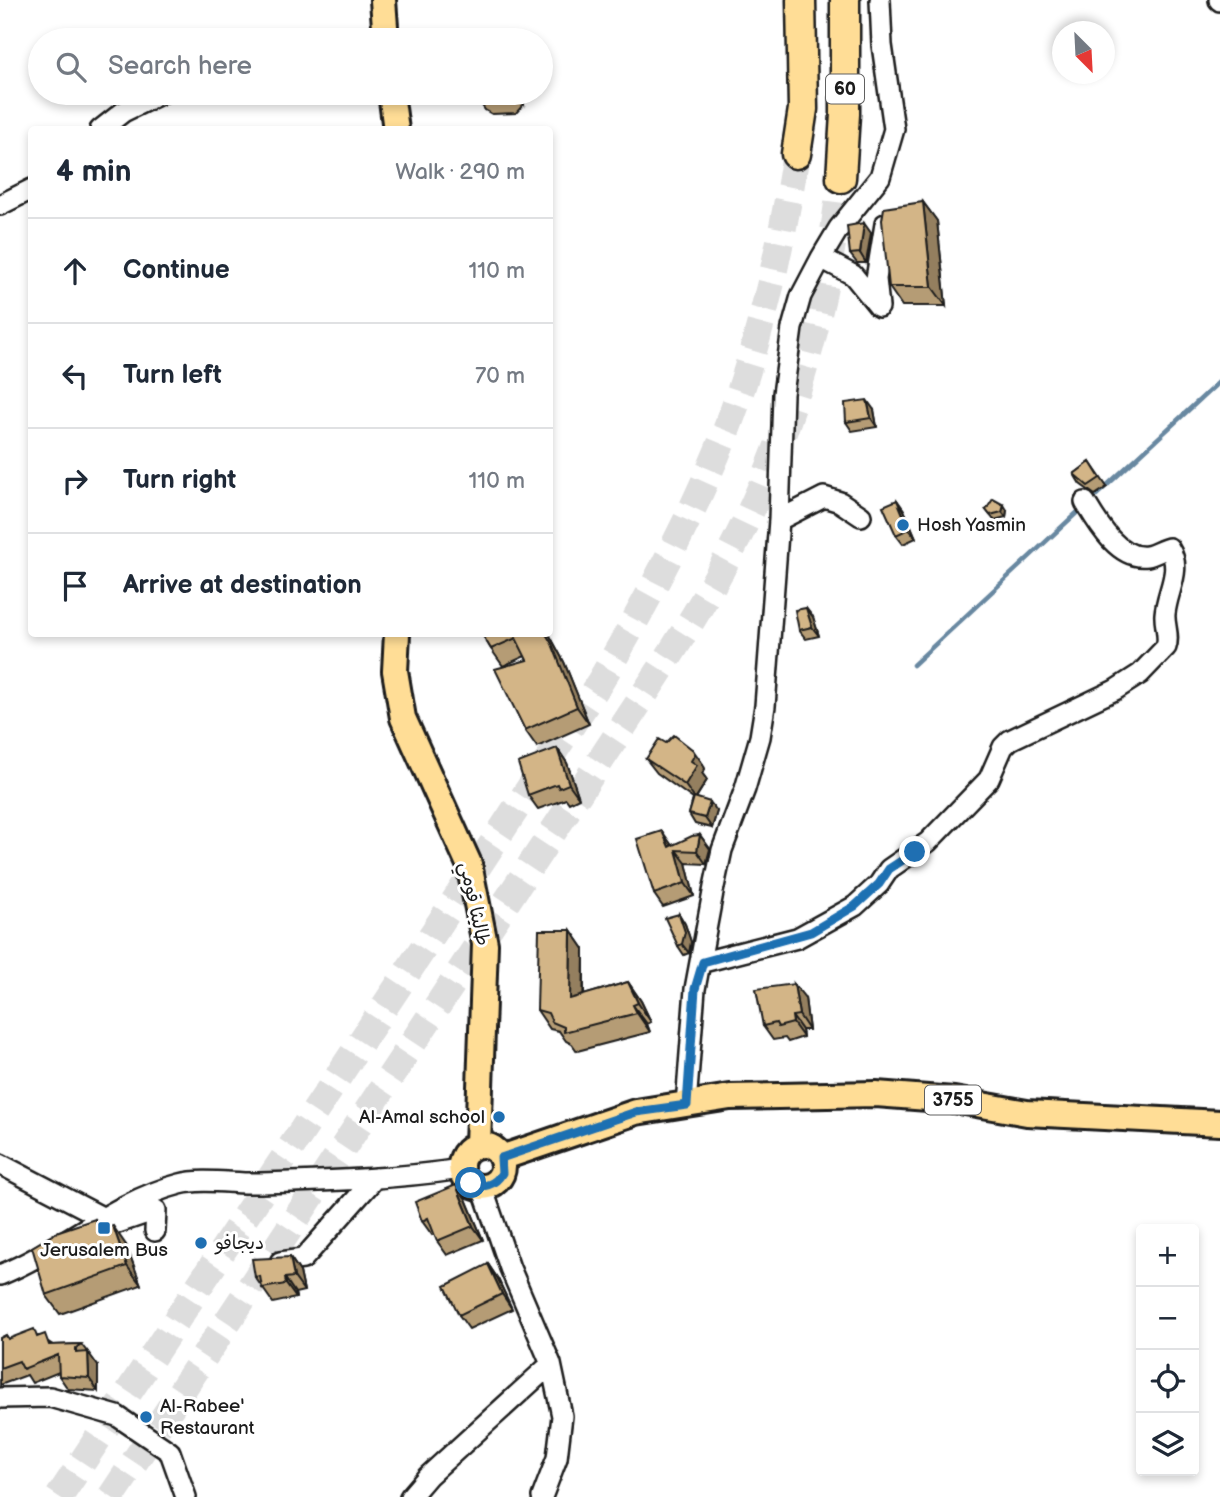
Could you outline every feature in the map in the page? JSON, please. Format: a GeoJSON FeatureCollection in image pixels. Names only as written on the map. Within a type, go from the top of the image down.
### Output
{"type":"FeatureCollection","features":[{"type":"Feature","properties":{"kind":"highway","name":"60"},"geometry":{"type":"LineString","coordinates":[[796,154],[803,109],[801,0]]}},
{"type":"Feature","properties":{"kind":"highway","name":"60"},"geometry":{"type":"LineString","coordinates":[[841,178],[845,114],[845,0]]}},
{"type":"Feature","properties":{"kind":"main road"},"geometry":{"type":"LineString","coordinates":[[383,0],[385,28]]}},
{"type":"Feature","properties":{"kind":"main road"},"geometry":{"type":"LineString","coordinates":[[393,105],[395,126]]}},
{"type":"Feature","properties":{"kind":"main road","name":"طاليثا قومي"},"geometry":{"type":"LineString","coordinates":[[397,637],[395,671],[403,718],[469,864],[485,944],[478,1145]]}},
{"type":"Feature","properties":{"kind":"main road","name":"3755"},"geometry":{"type":"LineString","coordinates":[[501,1158],[636,1112],[730,1097],[876,1094],[954,1100],[1027,1113],[1220,1123]]}},
{"type":"Feature","properties":{"kind":"main road"},"geometry":{"type":"LineString","coordinates":[[478,1145],[491,1147],[501,1158],[503,1167],[498,1179],[482,1187],[466,1180],[461,1169],[463,1157],[478,1145]]}},
{"type":"Feature","properties":{"kind":"street"},"geometry":{"type":"LineString","coordinates":[[687,1105],[695,989],[703,962],[722,850],[745,789],[760,737],[779,520],[783,394],[792,328],[801,296],[821,258],[839,228],[880,177],[892,142],[894,119],[882,45],[880,0]]}},
{"type":"Feature","properties":{"kind":"street"},"geometry":{"type":"LineString","coordinates":[[105,126],[137,105]]}},
{"type":"Feature","properties":{"kind":"street"},"geometry":{"type":"LineString","coordinates":[[0,205],[28,191]]}},
{"type":"Feature","properties":{"kind":"street"},"geometry":{"type":"LineString","coordinates":[[821,258],[853,275],[879,307],[876,279],[885,224]]}},
{"type":"Feature","properties":{"kind":"street"},"geometry":{"type":"LineString","coordinates":[[779,520],[824,497],[840,502],[861,516]]}},
{"type":"Feature","properties":{"kind":"street"},"geometry":{"type":"LineString","coordinates":[[703,962],[797,938],[855,906],[879,884],[889,869],[928,842],[989,779],[1003,747],[1010,740],[1115,690],[1140,674],[1166,647],[1165,614],[1175,575],[1174,556],[1168,548],[1149,556],[1139,556],[1116,544],[1103,533],[1085,502]]}},
{"type":"Feature","properties":{"kind":"street"},"geometry":{"type":"LineString","coordinates":[[0,1164],[115,1224],[156,1210],[155,1231]]}},
{"type":"Feature","properties":{"kind":"street"},"geometry":{"type":"LineString","coordinates":[[0,1275],[36,1261],[104,1216],[181,1184],[375,1178],[461,1169]]}},
{"type":"Feature","properties":{"kind":"street"},"geometry":{"type":"LineString","coordinates":[[280,1262],[303,1259],[375,1178]]}},
{"type":"Feature","properties":{"kind":"street"},"geometry":{"type":"LineString","coordinates":[[482,1187],[510,1268],[551,1364],[562,1416],[556,1458],[542,1497]]}},
{"type":"Feature","properties":{"kind":"street"},"geometry":{"type":"LineString","coordinates":[[410,1497],[428,1476],[551,1364]]}},
{"type":"Feature","properties":{"kind":"street"},"geometry":{"type":"LineString","coordinates":[[0,1398],[50,1397],[117,1416],[170,1452],[186,1497]]}},
{"type":"Feature","properties":{"kind":"building"},"geometry":{"type":"Polygon","coordinates":[[[923,202],[932,287],[889,287],[882,220],[884,208],[923,202]]]}},
{"type":"Feature","properties":{"kind":"building"},"geometry":{"type":"Polygon","coordinates":[[[864,223],[860,253],[850,254],[847,226],[864,223]]]}},
{"type":"Feature","properties":{"kind":"building"},"geometry":{"type":"Polygon","coordinates":[[[867,400],[871,418],[846,422],[845,403],[867,400]]]}},
{"type":"Feature","properties":{"kind":"building"},"geometry":{"type":"Polygon","coordinates":[[[1090,462],[1100,478],[1088,486],[1074,474],[1090,462]]]}},
{"type":"Feature","properties":{"kind":"building"},"geometry":{"type":"Polygon","coordinates":[[[993,499],[1004,505],[1002,512],[990,515],[986,510],[993,499]]]}},
{"type":"Feature","properties":{"kind":"building"},"geometry":{"type":"Polygon","coordinates":[[[897,500],[909,529],[896,535],[883,506],[897,500]]]}},
{"type":"Feature","properties":{"kind":"building"},"geometry":{"type":"Polygon","coordinates":[[[806,608],[812,627],[799,630],[795,610],[806,608]]]}},
{"type":"Feature","properties":{"kind":"building"},"geometry":{"type":"Polygon","coordinates":[[[484,637],[548,637],[577,707],[525,730],[495,669],[527,660],[516,638],[491,649],[484,637]]]}},
{"type":"Feature","properties":{"kind":"building"},"geometry":{"type":"Polygon","coordinates":[[[674,735],[695,754],[691,761],[697,765],[685,785],[646,759],[659,739],[666,743],[674,735]]]}},
{"type":"Feature","properties":{"kind":"building"},"geometry":{"type":"Polygon","coordinates":[[[557,748],[569,784],[559,788],[557,784],[528,795],[518,763],[557,748]]]}},
{"type":"Feature","properties":{"kind":"building"},"geometry":{"type":"Polygon","coordinates":[[[694,797],[710,802],[705,818],[689,814],[694,797]]]}},
{"type":"Feature","properties":{"kind":"building"},"geometry":{"type":"Polygon","coordinates":[[[662,831],[669,847],[700,835],[697,851],[676,850],[685,883],[654,894],[637,839],[662,831]]]}},
{"type":"Feature","properties":{"kind":"building"},"geometry":{"type":"Polygon","coordinates":[[[679,914],[685,932],[682,944],[678,946],[665,918],[679,914]]]}},
{"type":"Feature","properties":{"kind":"building"},"geometry":{"type":"Polygon","coordinates":[[[539,930],[571,930],[570,999],[628,982],[638,1003],[633,1005],[637,1013],[564,1032],[564,1027],[552,1022],[548,1013],[537,1010],[539,930]]]}},
{"type":"Feature","properties":{"kind":"building"},"geometry":{"type":"Polygon","coordinates":[[[794,984],[799,1015],[792,1016],[793,1023],[778,1027],[776,1023],[763,1026],[756,989],[794,984]]]}},
{"type":"Feature","properties":{"kind":"building"},"geometry":{"type":"Polygon","coordinates":[[[456,1185],[473,1226],[437,1241],[428,1218],[422,1221],[415,1202],[456,1185]]]}},
{"type":"Feature","properties":{"kind":"building"},"geometry":{"type":"Polygon","coordinates":[[[95,1219],[99,1230],[113,1226],[127,1266],[46,1295],[32,1247],[59,1231],[95,1219]]]}},
{"type":"Feature","properties":{"kind":"building"},"geometry":{"type":"Polygon","coordinates":[[[290,1257],[294,1277],[285,1278],[286,1284],[262,1288],[260,1276],[255,1277],[252,1259],[290,1257]]]}},
{"type":"Feature","properties":{"kind":"building"},"geometry":{"type":"Polygon","coordinates":[[[488,1264],[502,1294],[459,1315],[445,1286],[488,1264]]]}},
{"type":"Feature","properties":{"kind":"building"},"geometry":{"type":"Polygon","coordinates":[[[34,1329],[37,1337],[45,1334],[49,1345],[81,1344],[76,1348],[76,1353],[88,1352],[89,1378],[59,1376],[58,1355],[23,1369],[19,1361],[0,1368],[0,1338],[6,1335],[8,1339],[34,1329]]]}},
{"type":"Feature","properties":{"kind":"waterway"},"geometry":{"type":"LineString","coordinates":[[1091,500],[1220,381]]}},
{"type":"Feature","properties":{"kind":"waterway"},"geometry":{"type":"LineString","coordinates":[[913,665],[1082,508]]}},
{"type":"Feature","properties":{"kind":"tunnel"},"geometry":{"type":"LineString","coordinates":[[59,1497],[600,682],[633,624],[693,507],[734,411],[766,302],[796,154]]}},
{"type":"Feature","properties":{"kind":"tunnel"},"geometry":{"type":"LineString","coordinates":[[111,1497],[640,701],[720,571],[772,460],[804,369],[826,274],[841,178]]}},
{"type":"Feature","properties":{"kind":"place","name":"Hosh Yasmin"},"geometry":{"type":"Point","coordinates":[903,525]}},
{"type":"Feature","properties":{"kind":"place","name":"Al-Amal school"},"geometry":{"type":"Point","coordinates":[499,1117]}},
{"type":"Feature","properties":{"kind":"place","name":"Jerusalem Bus"},"geometry":{"type":"Point","coordinates":[104,1228]}},
{"type":"Feature","properties":{"kind":"place","name":"ديجافو"},"geometry":{"type":"Point","coordinates":[201,1243]}},
{"type":"Feature","properties":{"kind":"place","name":"Al-Rabee' Restaurant"},"geometry":{"type":"Point","coordinates":[146,1417]}},
{"type":"Feature","properties":{"kind":"route"},"geometry":{"type":"LineString","coordinates":[[471,1183],[482,1187],[494,1183],[502,1173],[501,1158],[636,1112],[687,1105],[695,989],[703,962],[811,932],[855,906],[879,884],[889,869],[915,852]]}}]}
